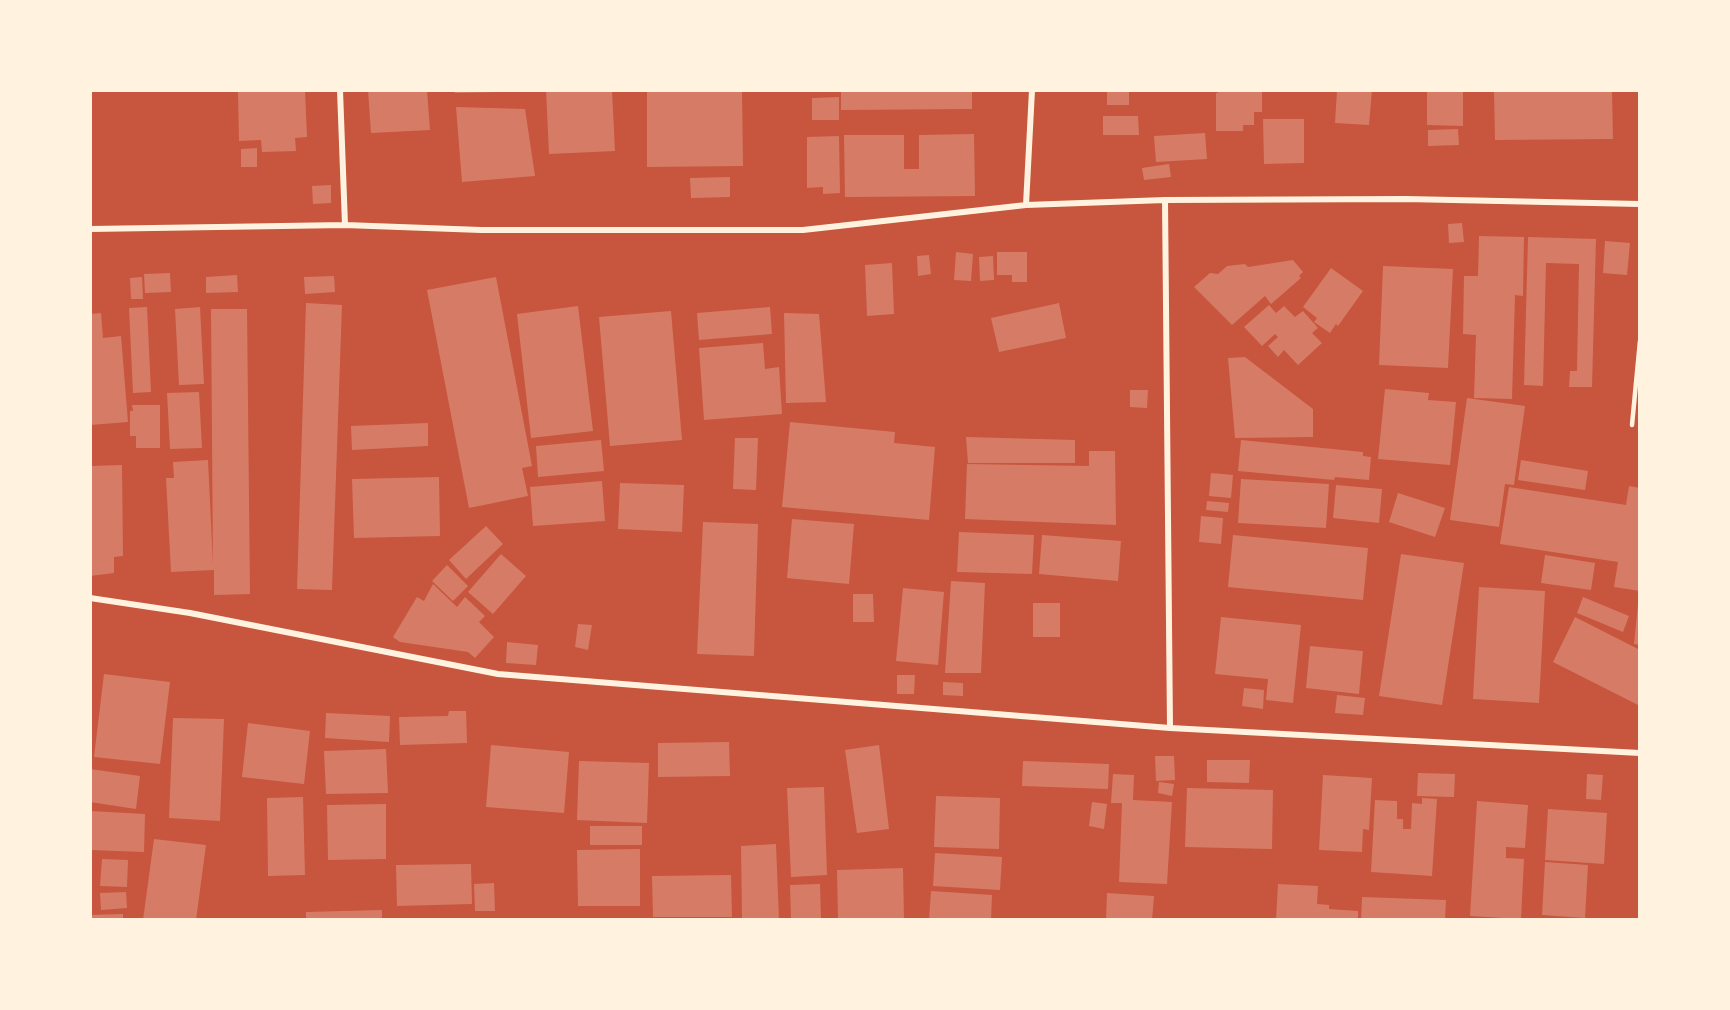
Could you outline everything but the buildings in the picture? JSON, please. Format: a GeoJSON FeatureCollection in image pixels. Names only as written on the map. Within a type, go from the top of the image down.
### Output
{"type":"FeatureCollection","features":[{"type":"Feature","properties":{"kind":"street"},"geometry":{"type":"LineString","coordinates":[[340,90],[345,225]]}},
{"type":"Feature","properties":{"kind":"street"},"geometry":{"type":"LineString","coordinates":[[1026,205],[1032,90]]}},
{"type":"Feature","properties":{"kind":"street"},"geometry":{"type":"LineString","coordinates":[[90,228],[345,225],[481,230],[803,230],[1026,205],[1165,200],[1406,200],[1640,204]]}},
{"type":"Feature","properties":{"kind":"street"},"geometry":{"type":"LineString","coordinates":[[1165,200],[1170,728]]}},
{"type":"Feature","properties":{"kind":"street"},"geometry":{"type":"LineString","coordinates":[[90,598],[190,613],[498,674],[1170,728],[1640,753]]}},
{"type":"Feature","properties":{"kind":"lane"},"geometry":{"type":"LineString","coordinates":[[1632,425],[1640,341]]}}]}
